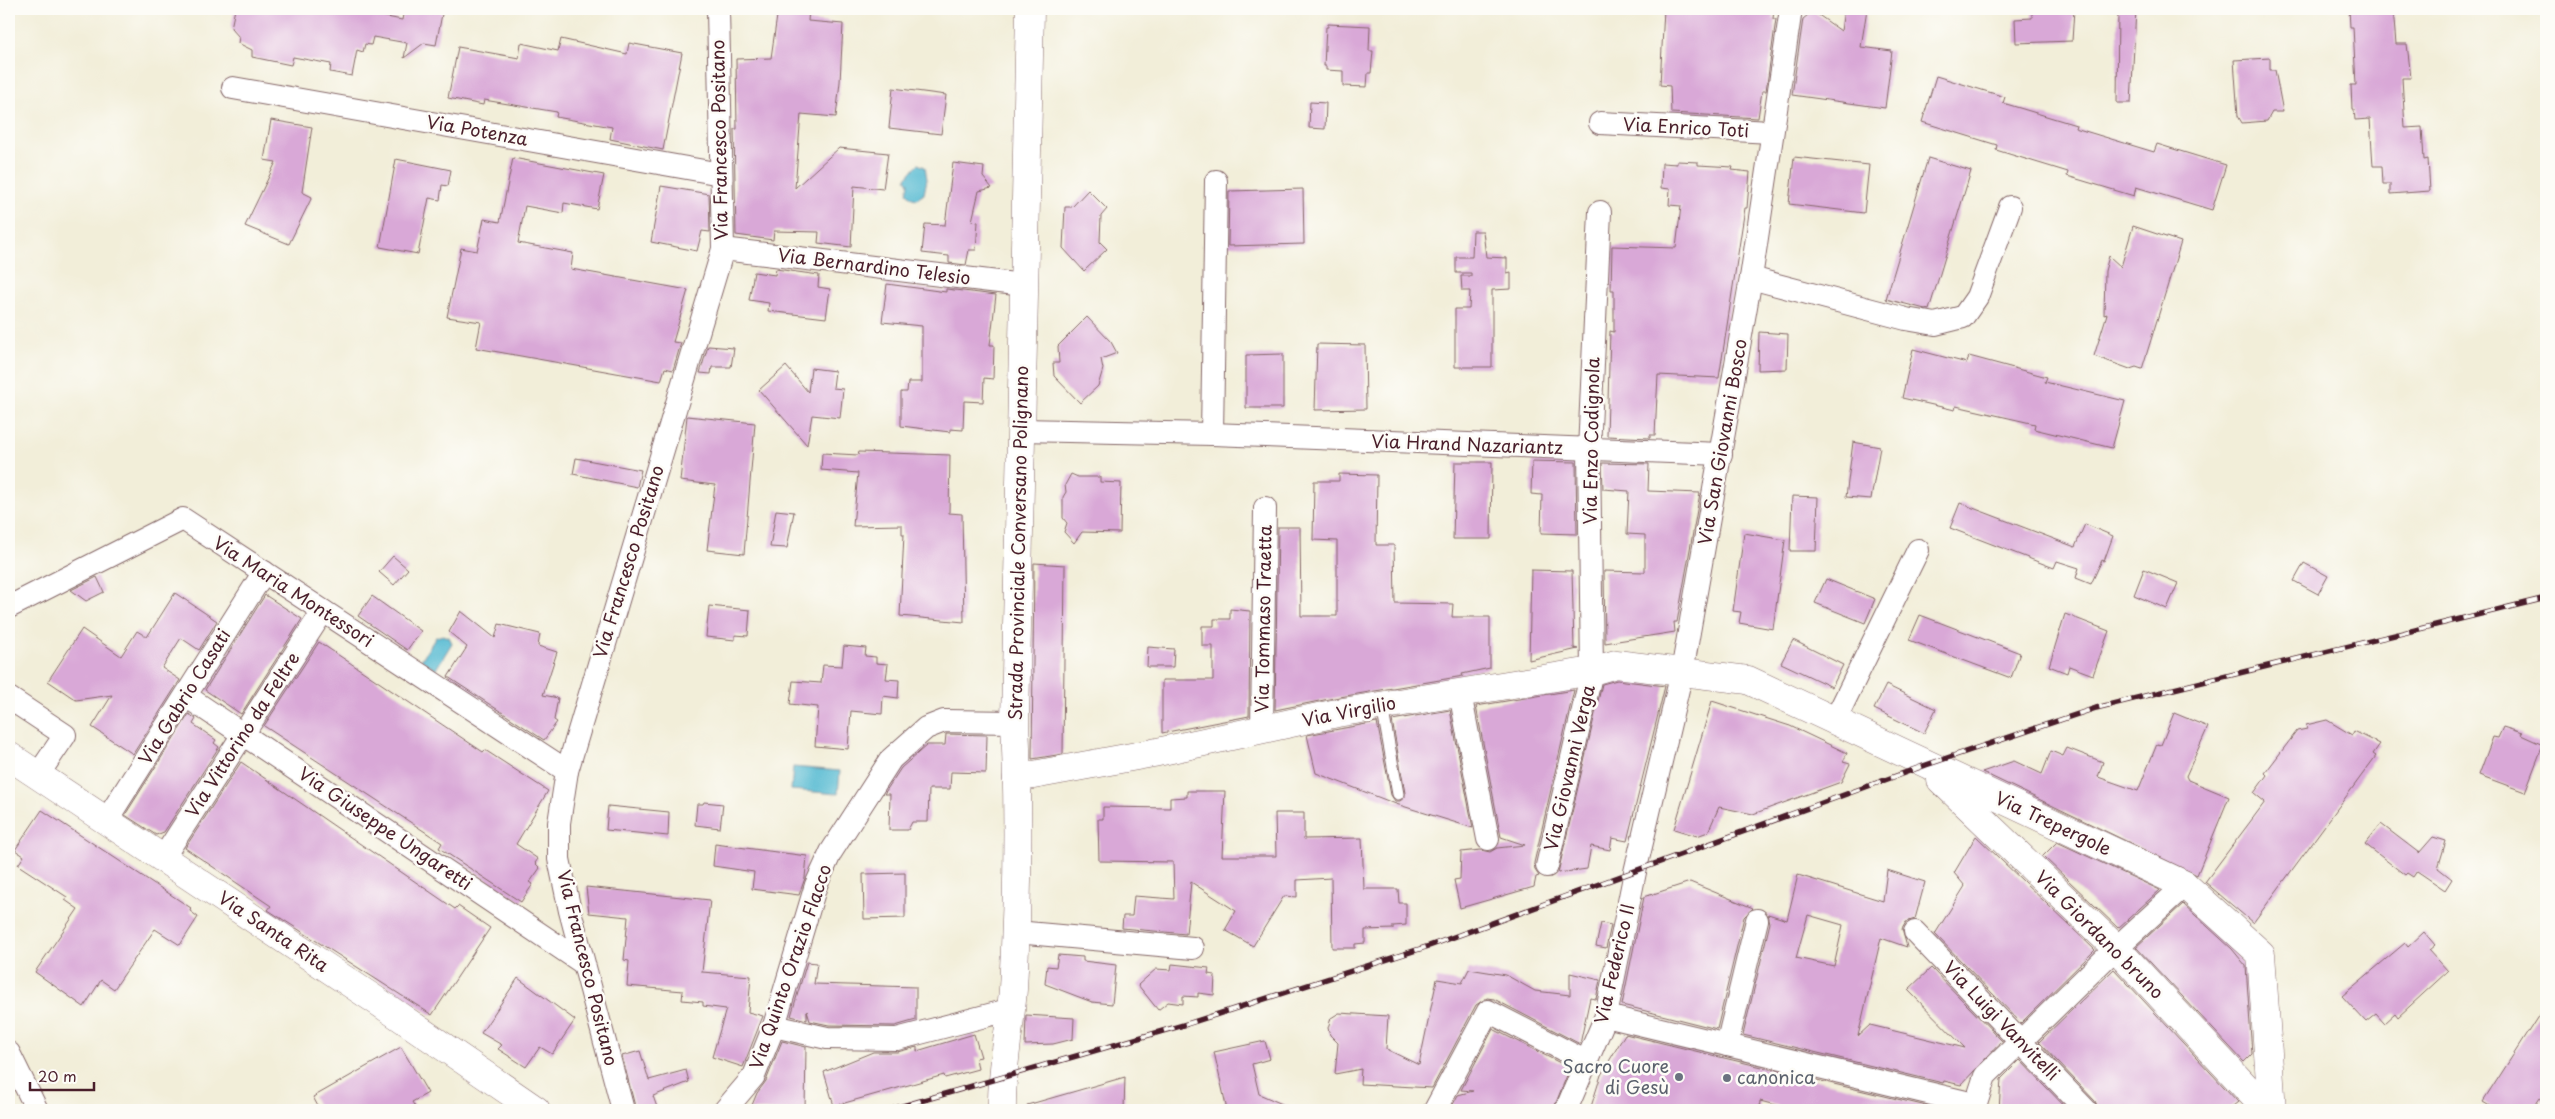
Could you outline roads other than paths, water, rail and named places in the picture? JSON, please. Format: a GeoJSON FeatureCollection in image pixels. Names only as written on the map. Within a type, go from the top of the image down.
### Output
{"type":"FeatureCollection","features":[{"type":"Feature","properties":{"kind":"street","name":"Via Francesco Positano"},"geometry":{"type":"LineString","coordinates":[[623,1110],[583,963],[560,859],[559,823],[566,772],[723,249],[718,9]]}},
{"type":"Feature","properties":{"kind":"street","name":"Strada Provinciale Conversano Polignano"},"geometry":{"type":"LineString","coordinates":[[1002,1110],[1001,1077],[1012,1009],[1016,932],[1017,778],[1015,722],[1030,9]]}},
{"type":"Feature","properties":{"kind":"street","name":"Via San Giovanni Bosco"},"geometry":{"type":"LineString","coordinates":[[1635,872],[1682,672],[1751,278],[1771,132],[1791,9]]}},
{"type":"Feature","properties":{"kind":"street","name":"Via Potenza"},"geometry":{"type":"LineString","coordinates":[[233,88],[721,174]]}},
{"type":"Feature","properties":{"kind":"street","name":"Via Enrico Toti"},"geometry":{"type":"LineString","coordinates":[[1600,123],[1771,132]]}},
{"type":"Feature","properties":{"kind":"street"},"geometry":{"type":"LineString","coordinates":[[1212,434],[1216,181]]}},
{"type":"Feature","properties":{"kind":"street"},"geometry":{"type":"LineString","coordinates":[[1751,278],[1906,319],[1935,324],[1963,317],[1977,297],[2010,208]]}},
{"type":"Feature","properties":{"kind":"street","name":"Via Enzo Codignola"},"geometry":{"type":"LineString","coordinates":[[1592,671],[1589,450],[1600,212]]}},
{"type":"Feature","properties":{"kind":"street","name":"Via Bernardino Telesio"},"geometry":{"type":"LineString","coordinates":[[723,249],[1024,285]]}},
{"type":"Feature","properties":{"kind":"street","name":"Via Hrand Nazariantz"},"geometry":{"type":"LineString","coordinates":[[1021,430],[1212,434],[1721,454]]}},
{"type":"Feature","properties":{"kind":"street","name":"Via Tommaso Traetta"},"geometry":{"type":"LineString","coordinates":[[1262,730],[1265,508]]}},
{"type":"Feature","properties":{"kind":"street","name":"Via Maria Montessori"},"geometry":{"type":"LineString","coordinates":[[9,607],[183,519],[566,772]]}},
{"type":"Feature","properties":{"kind":"street"},"geometry":{"type":"LineString","coordinates":[[1834,722],[1918,550]]}},
{"type":"Feature","properties":{"kind":"street","name":"Via Gabrio Casati"},"geometry":{"type":"LineString","coordinates":[[106,821],[264,572]]}},
{"type":"Feature","properties":{"kind":"street","name":"Via Vittorino da Feltre"},"geometry":{"type":"LineString","coordinates":[[163,858],[323,611]]}},
{"type":"Feature","properties":{"kind":"street","name":"Via Virgilio"},"geometry":{"type":"LineString","coordinates":[[1017,778],[1382,706],[1592,671],[1616,664],[1682,672]]}},
{"type":"Feature","properties":{"kind":"street","name":"Via Giovanni Verga"},"geometry":{"type":"LineString","coordinates":[[1547,866],[1592,671]]}},
{"type":"Feature","properties":{"kind":"street","name":"Via Trepergole"},"geometry":{"type":"LineString","coordinates":[[1682,672],[1748,680],[2184,885],[2261,954],[2272,1110]]}},
{"type":"Feature","properties":{"kind":"street"},"geometry":{"type":"LineString","coordinates":[[1460,693],[1488,839]]}},
{"type":"Feature","properties":{"kind":"street","name":"Via Giuseppe Ungaretti"},"geometry":{"type":"LineString","coordinates":[[186,696],[583,963]]}},
{"type":"Feature","properties":{"kind":"street"},"geometry":{"type":"LineString","coordinates":[[9,698],[65,735],[38,775]]}},
{"type":"Feature","properties":{"kind":"street","name":"Via Quinto Orazio Flacco"},"geometry":{"type":"LineString","coordinates":[[725,1110],[754,1076],[774,1026],[816,885],[831,852],[890,760],[926,728],[944,721],[1015,722]]}},
{"type":"Feature","properties":{"kind":"street","name":"Via Santa Rita"},"geometry":{"type":"LineString","coordinates":[[10,762],[38,775],[536,1110]]}},
{"type":"Feature","properties":{"kind":"street","name":"Via Giordano bruno"},"geometry":{"type":"LineString","coordinates":[[1926,765],[2116,948],[2267,1110]]}},
{"type":"Feature","properties":{"kind":"street","name":"Via Federico II"},"geometry":{"type":"LineString","coordinates":[[1566,1110],[1606,1016],[1635,872]]}},
{"type":"Feature","properties":{"kind":"street"},"geometry":{"type":"LineString","coordinates":[[1606,1016],[1974,1107],[1985,1076],[2116,948],[2184,885]]}},
{"type":"Feature","properties":{"kind":"street"},"geometry":{"type":"LineString","coordinates":[[1727,1045],[1757,920]]}},
{"type":"Feature","properties":{"kind":"street"},"geometry":{"type":"LineString","coordinates":[[1016,932],[1193,948]]}},
{"type":"Feature","properties":{"kind":"street","name":"Via Luigi Vanvitelli"},"geometry":{"type":"LineString","coordinates":[[1915,932],[2021,1040],[2086,1110]]}},
{"type":"Feature","properties":{"kind":"street"},"geometry":{"type":"LineString","coordinates":[[774,1026],[827,1038],[897,1039],[1012,1009]]}},
{"type":"Feature","properties":{"kind":"street"},"geometry":{"type":"LineString","coordinates":[[1435,1110],[1488,1011],[1586,1062]]}},
{"type":"Feature","properties":{"kind":"street"},"geometry":{"type":"LineString","coordinates":[[9,1053],[37,1110]]}},
{"type":"Feature","properties":{"kind":"lane"},"geometry":{"type":"LineString","coordinates":[[1382,706],[1398,794]]}},
{"type":"Feature","properties":{"kind":"water"},"geometry":{"type":"Polygon","coordinates":[[[918,164],[925,167],[927,179],[924,194],[917,199],[912,198],[907,193],[909,183],[906,178],[918,164]]]}},
{"type":"Feature","properties":{"kind":"water"},"geometry":{"type":"Polygon","coordinates":[[[443,635],[449,637],[452,643],[436,669],[421,660],[436,637],[443,635]]]}},
{"type":"Feature","properties":{"kind":"water"},"geometry":{"type":"Polygon","coordinates":[[[793,767],[840,771],[838,794],[791,790],[793,767]]]}},
{"type":"Feature","properties":{"kind":"railway"},"geometry":{"type":"LineString","coordinates":[[889,1110],[1187,1024],[1429,946],[1926,765],[2096,708],[2546,598]]}},
{"type":"Feature","properties":{"kind":"place","name":"Sacro Cuore di Gesù"},"geometry":{"type":"Point","coordinates":[1679,1077]}},
{"type":"Feature","properties":{"kind":"place","name":"canonica"},"geometry":{"type":"Point","coordinates":[1727,1078]}}]}
